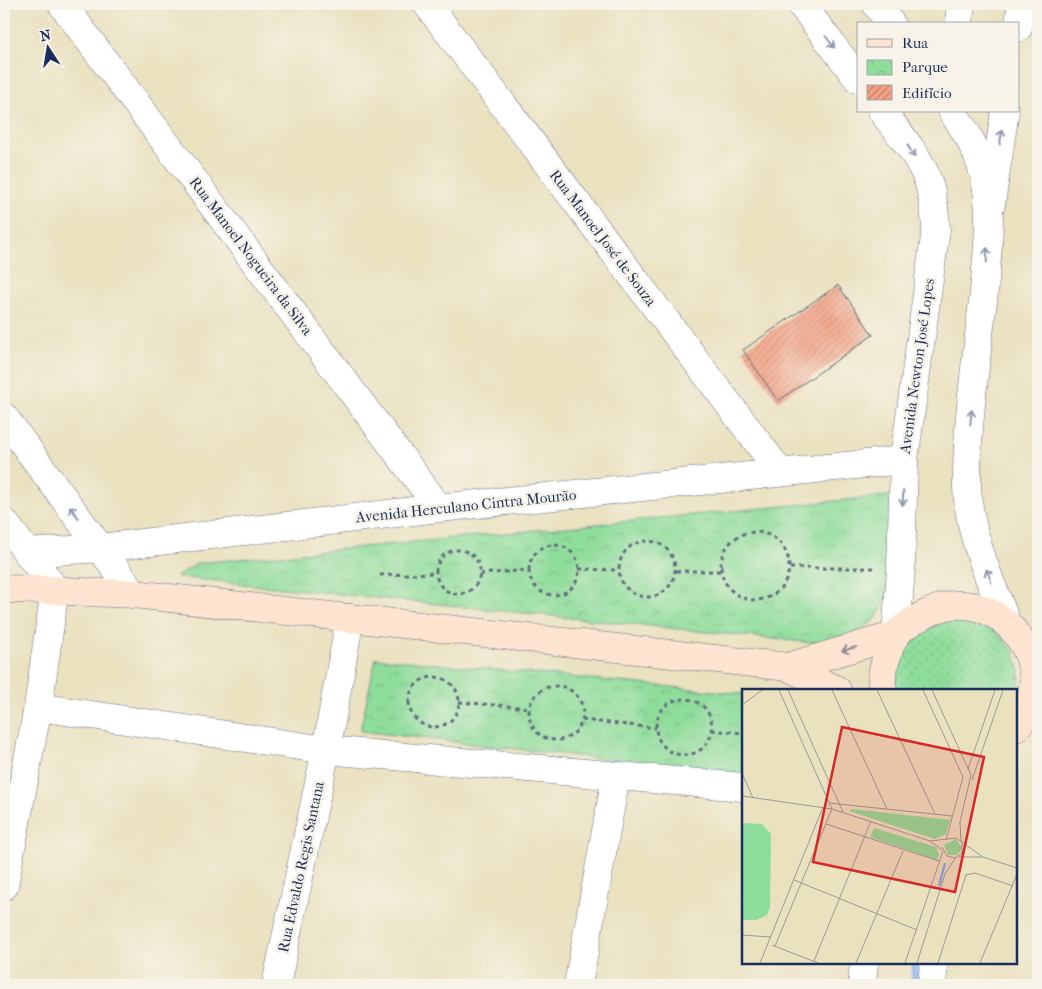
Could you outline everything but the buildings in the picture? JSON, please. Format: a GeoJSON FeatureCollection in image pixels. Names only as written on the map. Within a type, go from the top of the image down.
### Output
{"type":"FeatureCollection","features":[{"type":"Feature","properties":{"kind":"main road"},"geometry":{"type":"LineString","coordinates":[[4,589],[54,589],[90,593],[134,594],[788,667],[835,689]]}},
{"type":"Feature","properties":{"kind":"main road"},"geometry":{"type":"LineString","coordinates":[[788,667],[896,635],[915,620],[953,605],[964,605],[986,610],[1038,644]]}},
{"type":"Feature","properties":{"kind":"main road"},"geometry":{"type":"LineString","coordinates":[[1006,622],[1024,646],[1031,660],[1034,681],[1031,703],[1017,727]]}},
{"type":"Feature","properties":{"kind":"main road"},"geometry":{"type":"LineString","coordinates":[[883,689],[884,666],[896,635]]}},
{"type":"Feature","properties":{"kind":"main road"},"geometry":{"type":"LineString","coordinates":[[1017,736],[1038,730]]}},
{"type":"Feature","properties":{"kind":"street","name":"Rua Manoel Nogueira da Silva"},"geometry":{"type":"LineString","coordinates":[[62,4],[439,508]]}},
{"type":"Feature","properties":{"kind":"street","name":"Rua Manoel José de Souza"},"geometry":{"type":"LineString","coordinates":[[427,4],[780,472]]}},
{"type":"Feature","properties":{"kind":"street"},"geometry":{"type":"LineString","coordinates":[[802,4],[857,78]]}},
{"type":"Feature","properties":{"kind":"street"},"geometry":{"type":"LineString","coordinates":[[876,4],[890,22]]}},
{"type":"Feature","properties":{"kind":"street"},"geometry":{"type":"LineString","coordinates":[[958,22],[961,4]]}},
{"type":"Feature","properties":{"kind":"street"},"geometry":{"type":"LineString","coordinates":[[1019,22],[1022,4]]}},
{"type":"Feature","properties":{"kind":"street","name":"Avenida Newton José Lopes"},"geometry":{"type":"LineString","coordinates":[[883,112],[906,143],[926,175],[934,203],[936,229],[904,460],[901,569],[896,635]]}},
{"type":"Feature","properties":{"kind":"street"},"geometry":{"type":"LineString","coordinates":[[953,112],[974,144],[984,172],[987,189],[986,265],[968,447],[967,490],[971,521],[978,548],[1006,622]]}},
{"type":"Feature","properties":{"kind":"street"},"geometry":{"type":"LineString","coordinates":[[988,220],[1005,112]]}},
{"type":"Feature","properties":{"kind":"street"},"geometry":{"type":"LineString","coordinates":[[4,416],[134,594]]}},
{"type":"Feature","properties":{"kind":"street","name":"Avenida Herculano Cintra Mourão"},"geometry":{"type":"LineString","coordinates":[[27,553],[100,548],[439,508],[904,460]]}},
{"type":"Feature","properties":{"kind":"street"},"geometry":{"type":"LineString","coordinates":[[4,522],[54,589],[38,707],[4,886]]}},
{"type":"Feature","properties":{"kind":"street","name":"Rua Edvaldo Regis Santana"},"geometry":{"type":"LineString","coordinates":[[276,985],[326,750],[350,618]]}},
{"type":"Feature","properties":{"kind":"street"},"geometry":{"type":"LineString","coordinates":[[38,707],[326,750],[742,787]]}},
{"type":"Feature","properties":{"kind":"street"},"geometry":{"type":"LineString","coordinates":[[578,985],[616,776]]}},
{"type":"Feature","properties":{"kind":"street"},"geometry":{"type":"LineString","coordinates":[[862,985],[864,964]]}},
{"type":"Feature","properties":{"kind":"street"},"geometry":{"type":"LineString","coordinates":[[932,985],[934,964]]}},
{"type":"Feature","properties":{"kind":"path"},"geometry":{"type":"LineString","coordinates":[[754,531],[765,532],[776,538],[784,546],[789,556],[790,568],[787,579],[776,592],[762,600],[750,600],[740,597],[730,590],[720,570],[720,559],[724,548],[732,539],[754,531]]}},
{"type":"Feature","properties":{"kind":"path"},"geometry":{"type":"LineString","coordinates":[[648,541],[657,542],[671,553],[676,571],[674,580],[669,588],[661,594],[652,597],[642,597],[633,594],[626,588],[621,580],[619,570],[620,561],[630,546],[648,541]]}},
{"type":"Feature","properties":{"kind":"path"},"geometry":{"type":"LineString","coordinates":[[549,546],[566,548],[577,561],[578,569],[578,577],[574,584],[562,594],[554,595],[546,594],[534,584],[529,570],[534,554],[549,546]]}},
{"type":"Feature","properties":{"kind":"path"},"geometry":{"type":"LineString","coordinates":[[459,550],[466,552],[477,560],[480,574],[475,587],[469,592],[454,594],[441,586],[436,573],[437,565],[446,554],[459,550]]}},
{"type":"Feature","properties":{"kind":"path"},"geometry":{"type":"LineString","coordinates":[[790,568],[901,569]]}},
{"type":"Feature","properties":{"kind":"path"},"geometry":{"type":"LineString","coordinates":[[578,569],[619,570]]}},
{"type":"Feature","properties":{"kind":"path"},"geometry":{"type":"LineString","coordinates":[[480,574],[529,570]]}},
{"type":"Feature","properties":{"kind":"path"},"geometry":{"type":"LineString","coordinates":[[676,571],[720,570]]}},
{"type":"Feature","properties":{"kind":"path"},"geometry":{"type":"LineString","coordinates":[[380,575],[436,573]]}},
{"type":"Feature","properties":{"kind":"path"},"geometry":{"type":"LineString","coordinates":[[433,677],[448,681],[458,694],[460,702],[454,717],[449,722],[442,726],[433,727],[417,721],[412,714],[410,698],[412,690],[418,683],[433,677]]}},
{"type":"Feature","properties":{"kind":"path"},"geometry":{"type":"LineString","coordinates":[[563,687],[570,690],[582,703],[582,720],[578,728],[564,739],[546,738],[533,726],[530,717],[532,700],[545,688],[563,687]]}},
{"type":"Feature","properties":{"kind":"path"},"geometry":{"type":"LineString","coordinates":[[674,700],[693,700],[708,712],[712,720],[710,740],[696,753],[686,755],[668,751],[662,744],[656,728],[660,711],[674,700]]}},
{"type":"Feature","properties":{"kind":"path"},"geometry":{"type":"LineString","coordinates":[[460,702],[530,708]]}},
{"type":"Feature","properties":{"kind":"path"},"geometry":{"type":"LineString","coordinates":[[582,720],[656,728]]}},
{"type":"Feature","properties":{"kind":"path"},"geometry":{"type":"LineString","coordinates":[[712,730],[742,733]]}},
{"type":"Feature","properties":{"kind":"green space"},"geometry":{"type":"Polygon","coordinates":[[[896,495],[887,598],[875,620],[855,634],[823,644],[176,577],[198,563],[896,495]]]}},
{"type":"Feature","properties":{"kind":"green space"},"geometry":{"type":"Polygon","coordinates":[[[945,616],[986,621],[1014,651],[1020,671],[1017,697],[1017,689],[894,689],[898,654],[909,636],[945,616]]]}},
{"type":"Feature","properties":{"kind":"green space"},"geometry":{"type":"Polygon","coordinates":[[[376,658],[742,694],[742,775],[360,731],[376,658]]]}},
{"type":"Feature","properties":{"kind":"waterway"},"geometry":{"type":"LineString","coordinates":[[914,985],[916,964]]}}]}
